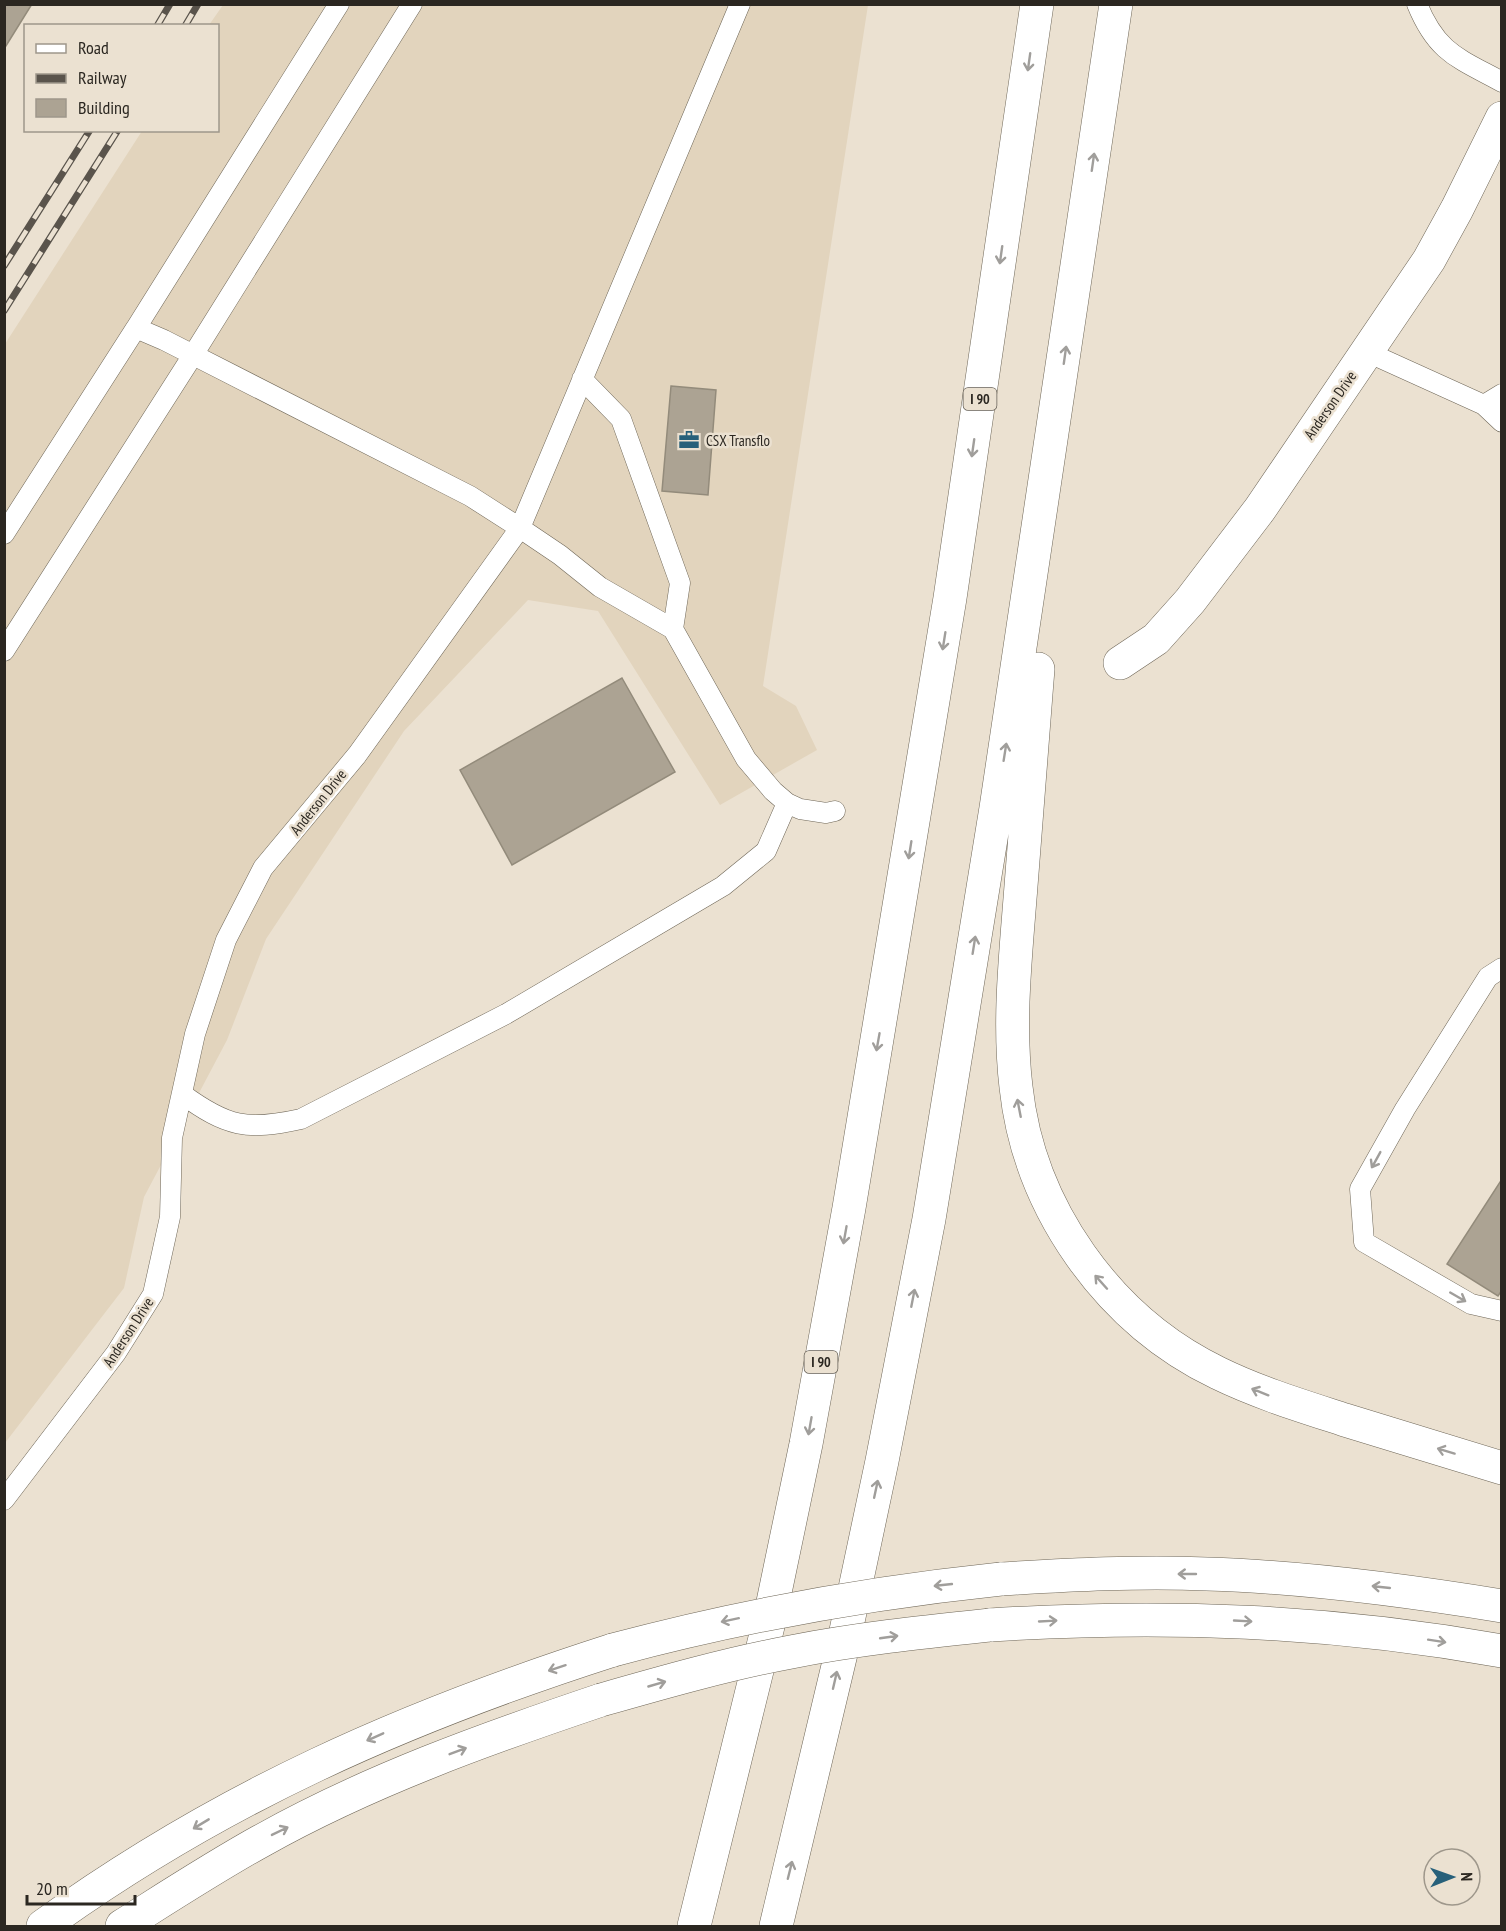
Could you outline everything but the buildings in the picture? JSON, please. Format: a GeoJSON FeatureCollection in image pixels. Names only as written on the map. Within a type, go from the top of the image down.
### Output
{"type":"FeatureCollection","features":[{"type":"Feature","properties":{"kind":"main road","name":"I 90"},"geometry":{"type":"LineString","coordinates":[[694,1926],[768,1626],[806,1444],[845,1232],[934,701],[1037,4]]}},
{"type":"Feature","properties":{"kind":"main road"},"geometry":{"type":"LineString","coordinates":[[776,1926],[846,1633],[929,1219],[1057,413],[1116,4]]}},
{"type":"Feature","properties":{"kind":"main road","name":"Anderson Drive"},"geometry":{"type":"LineString","coordinates":[[1120,663],[1156,639],[1190,601],[1260,509],[1429,260],[1502,118]]}},
{"type":"Feature","properties":{"kind":"main road"},"geometry":{"type":"LineString","coordinates":[[1057,413],[1014,982],[1016,1088],[1026,1140],[1040,1185],[1064,1231],[1095,1275],[1129,1312],[1190,1357],[1216,1373],[1266,1394],[1502,1468]]}},
{"type":"Feature","properties":{"kind":"main road"},"geometry":{"type":"LineString","coordinates":[[43,1926],[164,1846],[241,1800],[329,1757],[429,1714],[520,1680],[612,1650],[705,1625],[804,1605],[902,1589],[1001,1579],[1104,1574],[1206,1574],[1309,1580],[1407,1590],[1502,1606]]}},
{"type":"Feature","properties":{"kind":"main road"},"geometry":{"type":"LineString","coordinates":[[122,1926],[263,1840],[348,1798],[435,1760],[601,1700],[694,1674],[791,1652],[889,1636],[990,1625],[1097,1618],[1227,1620],[1302,1624],[1401,1635],[1502,1651]]}},
{"type":"Feature","properties":{"kind":"lane"},"geometry":{"type":"LineString","coordinates":[[4,534],[339,4]]}},
{"type":"Feature","properties":{"kind":"lane"},"geometry":{"type":"LineString","coordinates":[[4,651],[193,355],[412,4]]}},
{"type":"Feature","properties":{"kind":"lane","name":"Anderson Drive"},"geometry":{"type":"LineString","coordinates":[[4,1500],[116,1353],[153,1294],[170,1217],[172,1138],[195,1034],[226,940],[263,868],[357,755],[520,528],[740,4]]}},
{"type":"Feature","properties":{"kind":"lane"},"geometry":{"type":"LineString","coordinates":[[1417,4],[1428,30],[1450,53],[1502,82]]}},
{"type":"Feature","properties":{"kind":"lane"},"geometry":{"type":"LineString","coordinates":[[136,328],[470,496],[560,555],[600,587],[673,629],[746,759],[773,791],[787,803],[813,812],[835,811]]}},
{"type":"Feature","properties":{"kind":"lane"},"geometry":{"type":"LineString","coordinates":[[1367,352],[1484,405],[1502,422]]}},
{"type":"Feature","properties":{"kind":"lane"},"geometry":{"type":"LineString","coordinates":[[582,379],[621,419],[680,583],[673,629]]}},
{"type":"Feature","properties":{"kind":"lane"},"geometry":{"type":"LineString","coordinates":[[1484,405],[1502,394]]}},
{"type":"Feature","properties":{"kind":"lane"},"geometry":{"type":"LineString","coordinates":[[182,1094],[206,1111],[244,1126],[268,1126],[301,1119],[506,1014],[723,886],[766,851],[787,803]]}},
{"type":"Feature","properties":{"kind":"lane"},"geometry":{"type":"LineString","coordinates":[[1502,968],[1488,977],[1405,1109],[1360,1189],[1364,1242],[1471,1304],[1502,1311]]}},
{"type":"Feature","properties":{"kind":"shaded area"},"geometry":{"type":"Polygon","coordinates":[[[223,5],[868,5],[763,686],[796,706],[817,750],[720,805],[598,611],[528,600],[404,731],[266,939],[227,1040],[144,1197],[124,1288],[5,1443],[5,344],[141,132],[219,132],[219,24],[210,24],[223,5]]]}},
{"type":"Feature","properties":{"kind":"railway"},"geometry":{"type":"LineString","coordinates":[[158,24],[170,4]]}},
{"type":"Feature","properties":{"kind":"railway"},"geometry":{"type":"LineString","coordinates":[[186,24],[198,4]]}},
{"type":"Feature","properties":{"kind":"railway"},"geometry":{"type":"LineString","coordinates":[[4,266],[89,132]]}},
{"type":"Feature","properties":{"kind":"railway"},"geometry":{"type":"LineString","coordinates":[[4,311],[117,132]]}},
{"type":"Feature","properties":{"kind":"place","name":"CSX Transflo"},"geometry":{"type":"Point","coordinates":[689,440]}}]}
